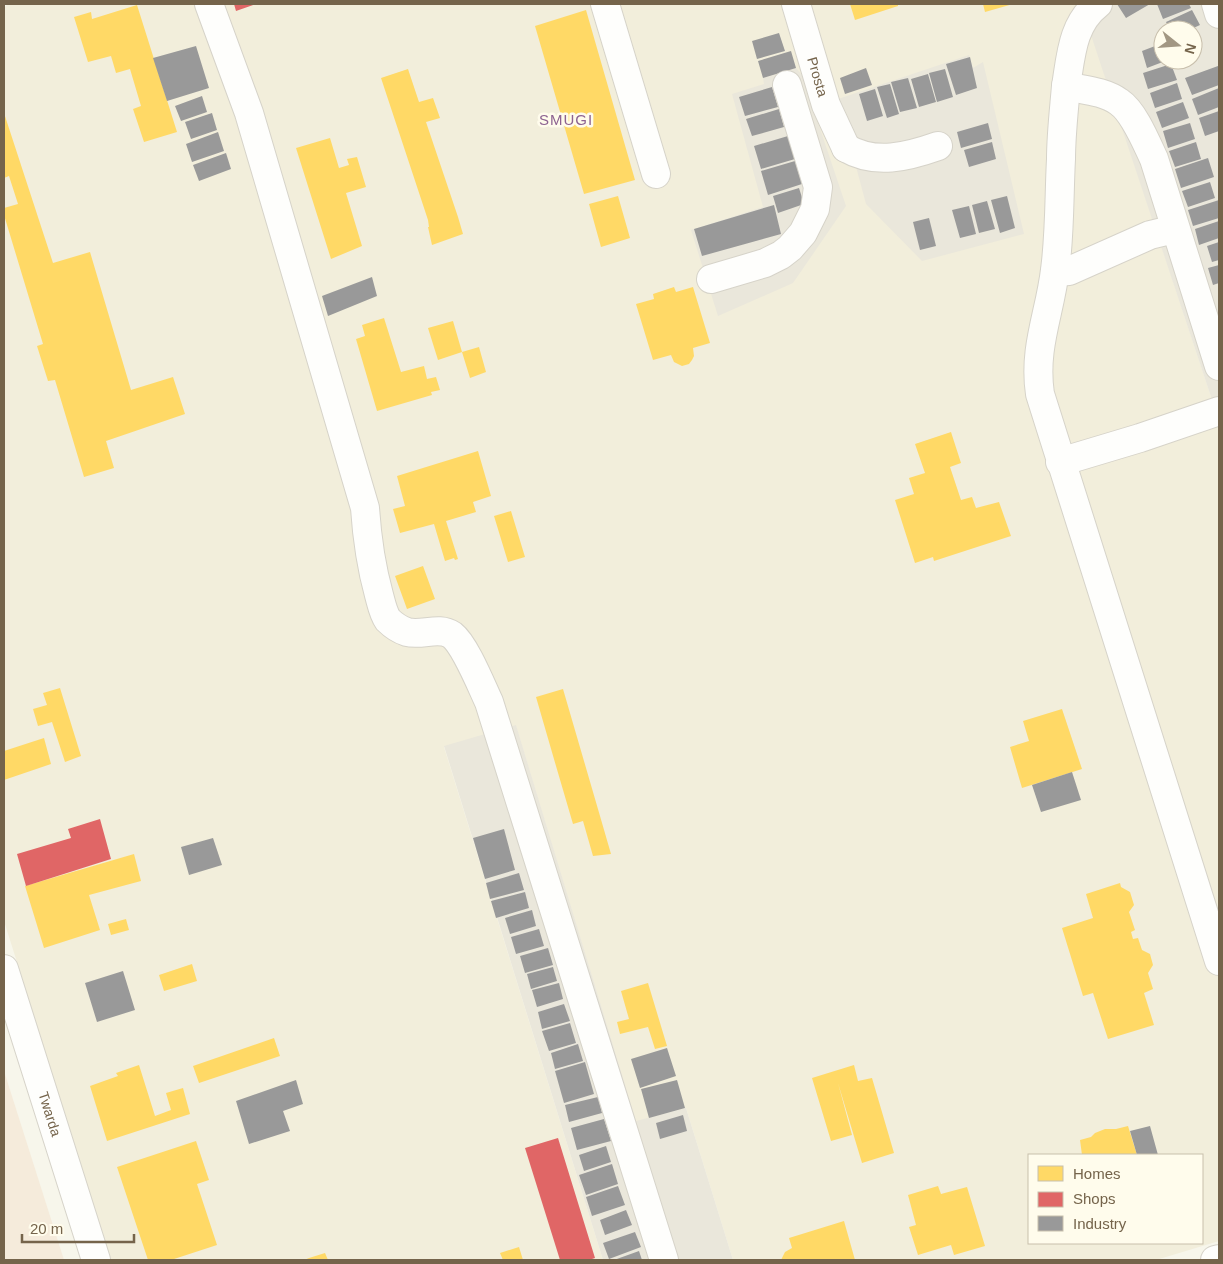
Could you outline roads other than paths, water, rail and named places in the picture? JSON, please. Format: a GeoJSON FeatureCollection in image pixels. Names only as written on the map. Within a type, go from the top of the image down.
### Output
{"type":"FeatureCollection","features":[{"type":"Feature","properties":{"kind":"street"},"geometry":{"type":"LineString","coordinates":[[209,4],[249,112],[365,508],[367,542],[374,578],[384,611],[387,618],[395,626],[407,632],[446,631],[453,636],[461,645],[488,702],[664,1260]]}},
{"type":"Feature","properties":{"kind":"street"},"geometry":{"type":"LineString","coordinates":[[605,4],[656,174]]}},
{"type":"Feature","properties":{"kind":"street","name":"Prosta"},"geometry":{"type":"LineString","coordinates":[[796,4],[826,105],[846,148]]}},
{"type":"Feature","properties":{"kind":"street"},"geometry":{"type":"LineString","coordinates":[[1098,4],[1076,15],[1076,32],[1066,86],[1055,272],[1040,342],[1038,380],[1040,394],[1060,462],[1219,961]]}},
{"type":"Feature","properties":{"kind":"street"},"geometry":{"type":"LineString","coordinates":[[1216,4],[1219,14]]}},
{"type":"Feature","properties":{"kind":"street"},"geometry":{"type":"LineString","coordinates":[[711,279],[765,263],[781,256],[803,233],[815,209],[818,187],[788,85]]}},
{"type":"Feature","properties":{"kind":"street"},"geometry":{"type":"LineString","coordinates":[[1066,86],[1108,96],[1127,109],[1154,159],[1219,366]]}},
{"type":"Feature","properties":{"kind":"street"},"geometry":{"type":"LineString","coordinates":[[813,168],[824,164],[846,148],[859,156],[888,158],[938,146]]}},
{"type":"Feature","properties":{"kind":"street"},"geometry":{"type":"LineString","coordinates":[[1055,272],[1069,271],[1150,235],[1175,229]]}},
{"type":"Feature","properties":{"kind":"street"},"geometry":{"type":"LineString","coordinates":[[1060,462],[1140,438],[1219,411]]}},
{"type":"Feature","properties":{"kind":"street","name":"Twarda"},"geometry":{"type":"LineString","coordinates":[[4,968],[96,1260]]}},
{"type":"Feature","properties":{"kind":"street"},"geometry":{"type":"LineString","coordinates":[[1215,1260],[1219,1259]]}},
{"type":"Feature","properties":{"kind":"district","name":"SMUGI"},"geometry":{"type":"Point","coordinates":[566,120]}}]}
